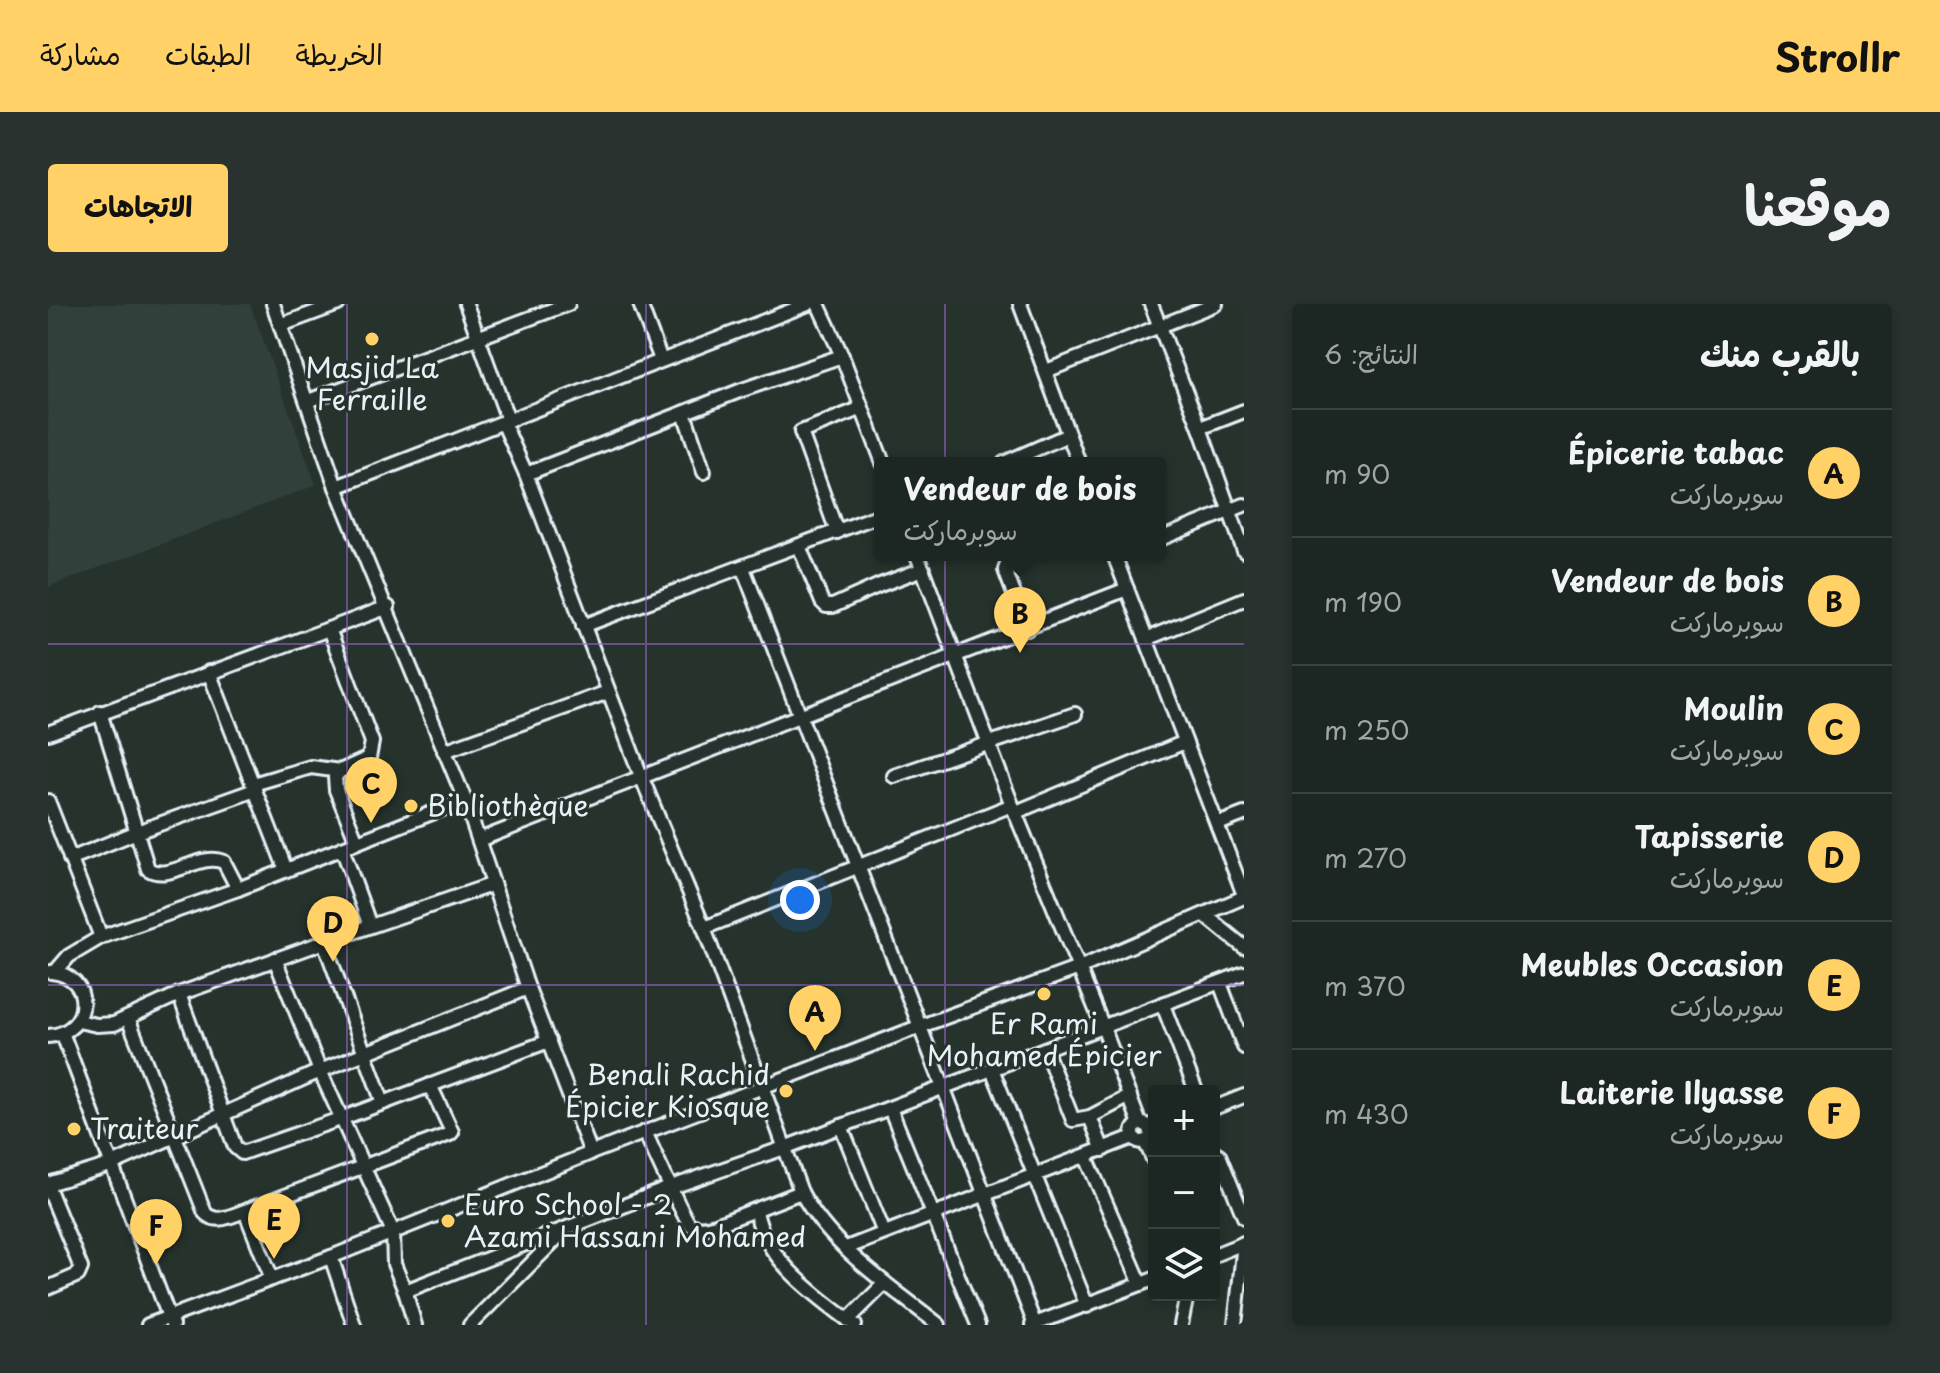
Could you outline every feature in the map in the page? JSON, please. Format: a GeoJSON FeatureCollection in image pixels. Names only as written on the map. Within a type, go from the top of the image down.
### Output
{"type":"FeatureCollection","features":[{"type":"Feature","properties":{"kind":"street"},"geometry":{"type":"LineString","coordinates":[[273,304],[336,487],[465,800],[491,885],[591,1153]]}},
{"type":"Feature","properties":{"kind":"street"},"geometry":{"type":"LineString","coordinates":[[281,325],[338,304]]}},
{"type":"Feature","properties":{"kind":"street"},"geometry":{"type":"LineString","coordinates":[[466,304],[480,338],[505,421],[608,692],[704,928],[801,1192],[814,1216],[846,1248],[939,1325]]}},
{"type":"Feature","properties":{"kind":"street"},"geometry":{"type":"LineString","coordinates":[[308,401],[568,304]]}},
{"type":"Feature","properties":{"kind":"street"},"geometry":{"type":"LineString","coordinates":[[640,304],[661,360]]}},
{"type":"Feature","properties":{"kind":"street"},"geometry":{"type":"LineString","coordinates":[[336,487],[808,304]]}},
{"type":"Feature","properties":{"kind":"street"},"geometry":{"type":"LineString","coordinates":[[818,304],[842,356],[881,457]]}},
{"type":"Feature","properties":{"kind":"street"},"geometry":{"type":"LineString","coordinates":[[1020,304],[1077,457]]}},
{"type":"Feature","properties":{"kind":"street"},"geometry":{"type":"LineString","coordinates":[[1151,304],[1244,551]]}},
{"type":"Feature","properties":{"kind":"street"},"geometry":{"type":"LineString","coordinates":[[1046,371],[1216,304]]}},
{"type":"Feature","properties":{"kind":"street"},"geometry":{"type":"LineString","coordinates":[[526,474],[842,356]]}},
{"type":"Feature","properties":{"kind":"street"},"geometry":{"type":"LineString","coordinates":[[837,532],[801,432],[862,408]]}},
{"type":"Feature","properties":{"kind":"street"},"geometry":{"type":"LineString","coordinates":[[1200,428],[1244,411]]}},
{"type":"Feature","properties":{"kind":"street"},"geometry":{"type":"LineString","coordinates":[[684,413],[704,472]]}},
{"type":"Feature","properties":{"kind":"street"},"geometry":{"type":"LineString","coordinates":[[1018,457],[1068,435]]}},
{"type":"Feature","properties":{"kind":"street"},"geometry":{"type":"LineString","coordinates":[[1166,537],[1244,505]]}},
{"type":"Feature","properties":{"kind":"street"},"geometry":{"type":"LineString","coordinates":[[583,626],[874,517]]}},
{"type":"Feature","properties":{"kind":"street"},"geometry":{"type":"LineString","coordinates":[[799,546],[826,606],[833,606],[923,569]]}},
{"type":"Feature","properties":{"kind":"street"},"geometry":{"type":"LineString","coordinates":[[920,561],[1014,809],[1140,1124],[1148,1125],[1146,1136],[1153,1157]]}},
{"type":"Feature","properties":{"kind":"street"},"geometry":{"type":"LineString","coordinates":[[1006,561],[1005,570],[1027,629]]}},
{"type":"Feature","properties":{"kind":"street"},"geometry":{"type":"LineString","coordinates":[[148,1325],[170,1321],[645,1132],[1079,968],[1206,916],[1244,896],[1119,561]]}},
{"type":"Feature","properties":{"kind":"street"},"geometry":{"type":"LineString","coordinates":[[743,568],[1034,1325],[1148,1281]]}},
{"type":"Feature","properties":{"kind":"street"},"geometry":{"type":"LineString","coordinates":[[479,840],[1127,589]]}},
{"type":"Feature","properties":{"kind":"street"},"geometry":{"type":"LineString","coordinates":[[1146,639],[1244,599]]}},
{"type":"Feature","properties":{"kind":"street"},"geometry":{"type":"LineString","coordinates":[[48,733],[388,607]]}},
{"type":"Feature","properties":{"kind":"street"},"geometry":{"type":"LineString","coordinates":[[70,859],[311,767],[340,771],[369,758],[372,747],[329,629]]}},
{"type":"Feature","properties":{"kind":"street"},"geometry":{"type":"LineString","coordinates":[[209,672],[286,870]]}},
{"type":"Feature","properties":{"kind":"street"},"geometry":{"type":"LineString","coordinates":[[444,751],[608,692]]}},
{"type":"Feature","properties":{"kind":"street"},"geometry":{"type":"LineString","coordinates":[[100,712],[151,872],[216,859],[224,862],[238,889]]}},
{"type":"Feature","properties":{"kind":"street"},"geometry":{"type":"LineString","coordinates":[[894,776],[1075,714]]}},
{"type":"Feature","properties":{"kind":"street"},"geometry":{"type":"LineString","coordinates":[[704,928],[1185,742]]}},
{"type":"Feature","properties":{"kind":"street"},"geometry":{"type":"LineString","coordinates":[[340,771],[334,783],[357,842]]}},
{"type":"Feature","properties":{"kind":"street"},"geometry":{"type":"LineString","coordinates":[[52,972],[69,956],[101,937],[238,889],[465,800]]}},
{"type":"Feature","properties":{"kind":"street"},"geometry":{"type":"LineString","coordinates":[[48,801],[101,937]]}},
{"type":"Feature","properties":{"kind":"street"},"geometry":{"type":"LineString","coordinates":[[1218,824],[1244,814]]}},
{"type":"Feature","properties":{"kind":"street"},"geometry":{"type":"LineString","coordinates":[[342,848],[370,926]]}},
{"type":"Feature","properties":{"kind":"street"},"geometry":{"type":"LineString","coordinates":[[78,1021],[105,1025],[128,1018],[179,994],[491,885]]}},
{"type":"Feature","properties":{"kind":"street"},"geometry":{"type":"LineString","coordinates":[[1206,916],[1244,947]]}},
{"type":"Feature","properties":{"kind":"street"},"geometry":{"type":"LineString","coordinates":[[324,942],[383,1103]]}},
{"type":"Feature","properties":{"kind":"street"},"geometry":{"type":"LineString","coordinates":[[275,959],[320,1071],[393,1232],[394,1264],[415,1325]]}},
{"type":"Feature","properties":{"kind":"street"},"geometry":{"type":"LineString","coordinates":[[48,1036],[63,1035],[78,1021],[83,1009],[77,985],[68,976],[52,972]]}},
{"type":"Feature","properties":{"kind":"street"},"geometry":{"type":"LineString","coordinates":[[405,1291],[569,1226],[784,1148],[1244,973]]}},
{"type":"Feature","properties":{"kind":"street"},"geometry":{"type":"LineString","coordinates":[[1220,983],[1244,1047]]}},
{"type":"Feature","properties":{"kind":"street"},"geometry":{"type":"LineString","coordinates":[[48,1288],[78,1275],[81,1268],[48,1185],[110,1165],[320,1071],[528,988]]}},
{"type":"Feature","properties":{"kind":"street"},"geometry":{"type":"LineString","coordinates":[[179,994],[237,1150],[244,1153],[549,1041]]}},
{"type":"Feature","properties":{"kind":"street"},"geometry":{"type":"LineString","coordinates":[[1163,1005],[1194,1085]]}},
{"type":"Feature","properties":{"kind":"street"},"geometry":{"type":"LineString","coordinates":[[128,1018],[209,1218],[219,1219],[245,1211],[451,1133],[430,1085]]}},
{"type":"Feature","properties":{"kind":"street"},"geometry":{"type":"LineString","coordinates":[[63,1035],[170,1321]]}},
{"type":"Feature","properties":{"kind":"street"},"geometry":{"type":"LineString","coordinates":[[1045,1049],[1073,1120],[1090,1117],[1130,1096]]}},
{"type":"Feature","properties":{"kind":"street"},"geometry":{"type":"LineString","coordinates":[[992,1069],[1087,1306]]}},
{"type":"Feature","properties":{"kind":"street"},"geometry":{"type":"LineString","coordinates":[[1220,1106],[1244,1096]]}},
{"type":"Feature","properties":{"kind":"street"},"geometry":{"type":"LineString","coordinates":[[890,1108],[978,1325]]}},
{"type":"Feature","properties":{"kind":"street"},"geometry":{"type":"LineString","coordinates":[[1090,1117],[1103,1150]]}},
{"type":"Feature","properties":{"kind":"street"},"geometry":{"type":"LineString","coordinates":[[841,1126],[884,1233]]}},
{"type":"Feature","properties":{"kind":"street"},"geometry":{"type":"LineString","coordinates":[[645,1132],[672,1187],[680,1211],[687,1223],[694,1227],[716,1225],[801,1192]]}},
{"type":"Feature","properties":{"kind":"street"},"geometry":{"type":"LineString","coordinates":[[846,1248],[1146,1136]]}},
{"type":"Feature","properties":{"kind":"street"},"geometry":{"type":"LineString","coordinates":[[1086,1157],[1141,1284]]}},
{"type":"Feature","properties":{"kind":"street"},"geometry":{"type":"LineString","coordinates":[[1220,1157],[1244,1217]]}},
{"type":"Feature","properties":{"kind":"street"},"geometry":{"type":"LineString","coordinates":[[756,1210],[758,1224],[768,1246],[784,1265],[851,1322],[885,1283]]}},
{"type":"Feature","properties":{"kind":"street"},"geometry":{"type":"LineString","coordinates":[[245,1211],[272,1279]]}},
{"type":"Feature","properties":{"kind":"street"},"geometry":{"type":"LineString","coordinates":[[470,1325],[569,1226]]}},
{"type":"Feature","properties":{"kind":"street"},"geometry":{"type":"LineString","coordinates":[[1220,1253],[1244,1243],[1235,1325]]}},
{"type":"Feature","properties":{"kind":"street"},"geometry":{"type":"LineString","coordinates":[[331,1257],[354,1325]]}},
{"type":"Feature","properties":{"kind":"street"},"geometry":{"type":"LineString","coordinates":[[1181,1325],[1186,1301]]}},
{"type":"Feature","properties":{"kind":"shaded area"},"geometry":{"type":"Polygon","coordinates":[[[48,304],[250,304],[316,485],[48,587],[48,304]]]}},
{"type":"Feature","properties":{"kind":"place","name":"Masjid La Ferraille"},"geometry":{"type":"Point","coordinates":[372,339]}},
{"type":"Feature","properties":{"kind":"place","name":"Vendeur de bois"},"geometry":{"type":"Point","coordinates":[1020,653]}},
{"type":"Feature","properties":{"kind":"place","name":"Bibliothèque"},"geometry":{"type":"Point","coordinates":[411,806]}},
{"type":"Feature","properties":{"kind":"place","name":"Moulin"},"geometry":{"type":"Point","coordinates":[371,823]}},
{"type":"Feature","properties":{"kind":"place","name":"Tapisserie"},"geometry":{"type":"Point","coordinates":[333,962]}},
{"type":"Feature","properties":{"kind":"place","name":"Er Rami Mohamed Épicier"},"geometry":{"type":"Point","coordinates":[1044,994]}},
{"type":"Feature","properties":{"kind":"place","name":"Épicerie tabac"},"geometry":{"type":"Point","coordinates":[815,1051]}},
{"type":"Feature","properties":{"kind":"place","name":"Benali Rachid Épicier Kiosque"},"geometry":{"type":"Point","coordinates":[786,1091]}},
{"type":"Feature","properties":{"kind":"place","name":"Traiteur"},"geometry":{"type":"Point","coordinates":[74,1129]}},
{"type":"Feature","properties":{"kind":"place","name":"Euro School - 2 Azami Hassani Mohamed"},"geometry":{"type":"Point","coordinates":[448,1221]}},
{"type":"Feature","properties":{"kind":"place","name":"Meubles Occasion"},"geometry":{"type":"Point","coordinates":[274,1259]}},
{"type":"Feature","properties":{"kind":"place","name":"Laiterie Ilyasse"},"geometry":{"type":"Point","coordinates":[156,1265]}}]}
